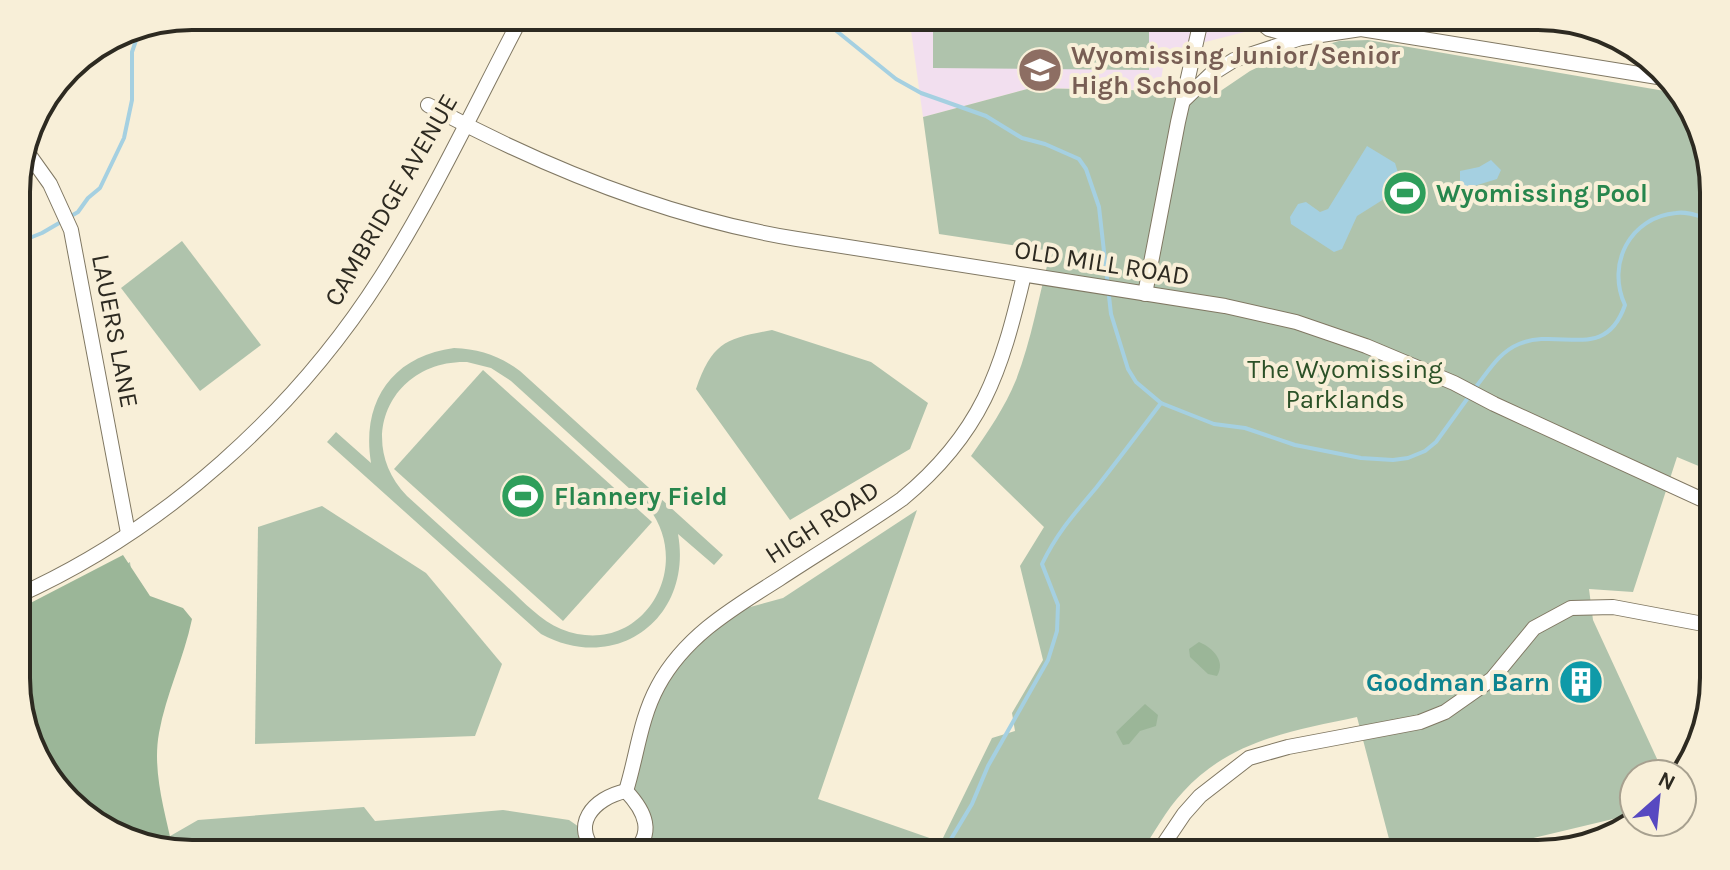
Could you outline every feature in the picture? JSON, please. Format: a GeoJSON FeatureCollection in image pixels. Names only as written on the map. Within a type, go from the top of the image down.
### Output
{"type":"FeatureCollection","features":[{"type":"Feature","properties":{"kind":"street","name":"CAMBRIDGE AVENUE"},"geometry":{"type":"LineString","coordinates":[[30,590],[128,533],[185,492],[232,453],[325,354],[381,276],[515,30]]}},
{"type":"Feature","properties":{"kind":"street"},"geometry":{"type":"LineString","coordinates":[[1145,294],[1199,30]]}},
{"type":"Feature","properties":{"kind":"street"},"geometry":{"type":"LineString","coordinates":[[1273,30],[1301,38]]}},
{"type":"Feature","properties":{"kind":"street"},"geometry":{"type":"LineString","coordinates":[[1183,101],[1210,75],[1234,60],[1301,38],[1348,30],[1386,31],[1652,76]]}},
{"type":"Feature","properties":{"kind":"street","name":"OLD MILL ROAD"},"geometry":{"type":"LineString","coordinates":[[428,105],[465,125],[582,177],[709,220],[773,235],[1225,306],[1296,322],[1366,346],[1459,386],[1700,499]]}},
{"type":"Feature","properties":{"kind":"street","name":"LAUERS LANE"},"geometry":{"type":"LineString","coordinates":[[33,161],[50,184],[71,230],[128,533]]}},
{"type":"Feature","properties":{"kind":"street","name":"HIGH ROAD"},"geometry":{"type":"LineString","coordinates":[[626,791],[640,730],[650,703],[667,671],[697,635],[902,499],[927,478],[960,441],[993,383],[1007,346],[1024,275]]}},
{"type":"Feature","properties":{"kind":"street"},"geometry":{"type":"LineString","coordinates":[[1166,840],[1200,796],[1249,758],[1288,747],[1420,722],[1445,712],[1492,679],[1534,628],[1571,608],[1613,607],[1700,623]]}},
{"type":"Feature","properties":{"kind":"street"},"geometry":{"type":"LineString","coordinates":[[588,840],[585,831],[588,814],[598,802],[611,794],[626,791],[643,815],[646,830],[643,840]]}},
{"type":"Feature","properties":{"kind":"shaded area","name":"Wyomissing Junior/Senior High School"},"geometry":{"type":"Polygon","coordinates":[[[911,30],[1252,30],[1166,52],[1159,90],[1031,88],[923,117],[911,30]]]}},
{"type":"Feature","properties":{"kind":"green space"},"geometry":{"type":"Polygon","coordinates":[[[933,30],[1149,30],[1149,70],[933,68],[933,30]]]}},
{"type":"Feature","properties":{"kind":"green space","name":"The Wyomissing Parklands"},"geometry":{"type":"Polygon","coordinates":[[[1368,40],[1665,91],[1678,111],[1688,130],[1699,171],[1700,467],[1677,457],[1633,592],[1589,589],[1593,620],[1657,758],[1618,758],[1618,818],[1525,840],[1389,840],[1357,717],[1263,740],[1221,760],[1201,774],[1177,799],[1149,840],[942,840],[992,738],[1015,731],[1012,713],[1043,660],[1020,566],[1044,527],[971,456],[990,429],[1016,380],[1051,251],[939,234],[923,117],[1031,88],[1219,92],[1273,60],[1339,41],[1368,40]]]}},
{"type":"Feature","properties":{"kind":"green space"},"geometry":{"type":"Polygon","coordinates":[[[182,241],[261,345],[200,391],[121,288],[182,241]]]}},
{"type":"Feature","properties":{"kind":"green space"},"geometry":{"type":"Polygon","coordinates":[[[772,330],[871,362],[928,403],[910,449],[790,520],[696,389],[709,361],[723,345],[743,336],[772,330]]]}},
{"type":"Feature","properties":{"kind":"green space"},"geometry":{"type":"Polygon","coordinates":[[[454,348],[472,350],[497,357],[520,371],[723,555],[714,565],[678,534],[680,564],[674,591],[661,613],[644,631],[622,643],[597,647],[569,645],[541,634],[327,442],[336,432],[371,463],[371,420],[377,402],[398,372],[432,353],[454,348]],[[467,362],[440,365],[418,374],[401,389],[389,408],[383,429],[383,452],[391,474],[407,496],[545,620],[561,629],[590,635],[616,631],[638,619],[654,600],[664,577],[666,551],[659,525],[642,500],[511,381],[491,368],[467,362]]]}},
{"type":"Feature","properties":{"kind":"green space","name":"Flannery Field"},"geometry":{"type":"Polygon","coordinates":[[[483,370],[652,522],[563,621],[394,469],[483,370]]]}},
{"type":"Feature","properties":{"kind":"green space"},"geometry":{"type":"Polygon","coordinates":[[[322,506],[426,573],[502,664],[475,736],[255,744],[258,527],[322,506]]]}},
{"type":"Feature","properties":{"kind":"green space","name":"The Wyomissing Parklands"},"geometry":{"type":"Polygon","coordinates":[[[917,510],[818,799],[935,840],[640,840],[646,830],[629,778],[659,685],[725,614],[783,598],[917,510]]]}},
{"type":"Feature","properties":{"kind":"green space"},"geometry":{"type":"Polygon","coordinates":[[[123,555],[150,596],[183,608],[192,619],[162,719],[157,747],[160,792],[171,839],[140,831],[102,813],[70,785],[57,768],[39,730],[31,699],[30,603],[123,555]]]}},
{"type":"Feature","properties":{"kind":"green space"},"geometry":{"type":"Polygon","coordinates":[[[130,562],[165,838],[120,823],[85,800],[57,768],[39,730],[30,681],[86,588],[130,562]]]}},
{"type":"Feature","properties":{"kind":"green space"},"geometry":{"type":"Polygon","coordinates":[[[1199,642],[1217,656],[1220,665],[1217,676],[1208,674],[1190,657],[1189,649],[1199,642]]]}},
{"type":"Feature","properties":{"kind":"green space"},"geometry":{"type":"Polygon","coordinates":[[[1145,704],[1158,715],[1156,726],[1140,731],[1129,744],[1123,745],[1116,732],[1145,704]]]}},
{"type":"Feature","properties":{"kind":"green space"},"geometry":{"type":"Polygon","coordinates":[[[364,807],[375,821],[503,810],[569,820],[585,831],[590,840],[167,838],[198,820],[364,807]]]}},
{"type":"Feature","properties":{"kind":"water"},"geometry":{"type":"Polygon","coordinates":[[[1367,146],[1395,163],[1400,179],[1392,194],[1357,216],[1342,249],[1334,252],[1291,224],[1290,217],[1298,204],[1306,202],[1320,212],[1328,209],[1367,146]]]}},
{"type":"Feature","properties":{"kind":"water"},"geometry":{"type":"Polygon","coordinates":[[[1491,160],[1501,170],[1497,179],[1471,187],[1460,185],[1460,171],[1479,167],[1491,160]]]}},
{"type":"Feature","properties":{"kind":"waterway"},"geometry":{"type":"LineString","coordinates":[[835,30],[896,79],[921,93],[986,116],[1022,138],[1079,159],[1086,169],[1099,207],[1111,314],[1128,369],[1136,382],[1161,403],[1214,424],[1245,428],[1295,445],[1361,458],[1393,460],[1425,451],[1436,442],[1470,395]]}},
{"type":"Feature","properties":{"kind":"waterway"},"geometry":{"type":"LineString","coordinates":[[30,238],[78,212],[100,188],[124,138],[132,100],[132,52],[136,40]]}},
{"type":"Feature","properties":{"kind":"waterway"},"geometry":{"type":"LineString","coordinates":[[1475,388],[1500,357],[1519,344],[1550,339],[1580,340],[1606,333],[1616,323],[1625,305],[1618,274],[1626,245],[1635,233],[1660,216],[1681,213],[1700,217]]}},
{"type":"Feature","properties":{"kind":"waterway"},"geometry":{"type":"LineString","coordinates":[[950,840],[1048,660],[1057,631],[1058,605],[1042,564],[1066,524],[1161,403]]}},
{"type":"Feature","properties":{"kind":"place","name":"Wyomissing Junior/Senior High School"},"geometry":{"type":"Point","coordinates":[1040,70]}},
{"type":"Feature","properties":{"kind":"place","name":"Wyomissing Pool"},"geometry":{"type":"Point","coordinates":[1405,193]}},
{"type":"Feature","properties":{"kind":"place","name":"Flannery Field"},"geometry":{"type":"Point","coordinates":[523,496]}},
{"type":"Feature","properties":{"kind":"place","name":"Goodman Barn"},"geometry":{"type":"Point","coordinates":[1581,682]}}]}
